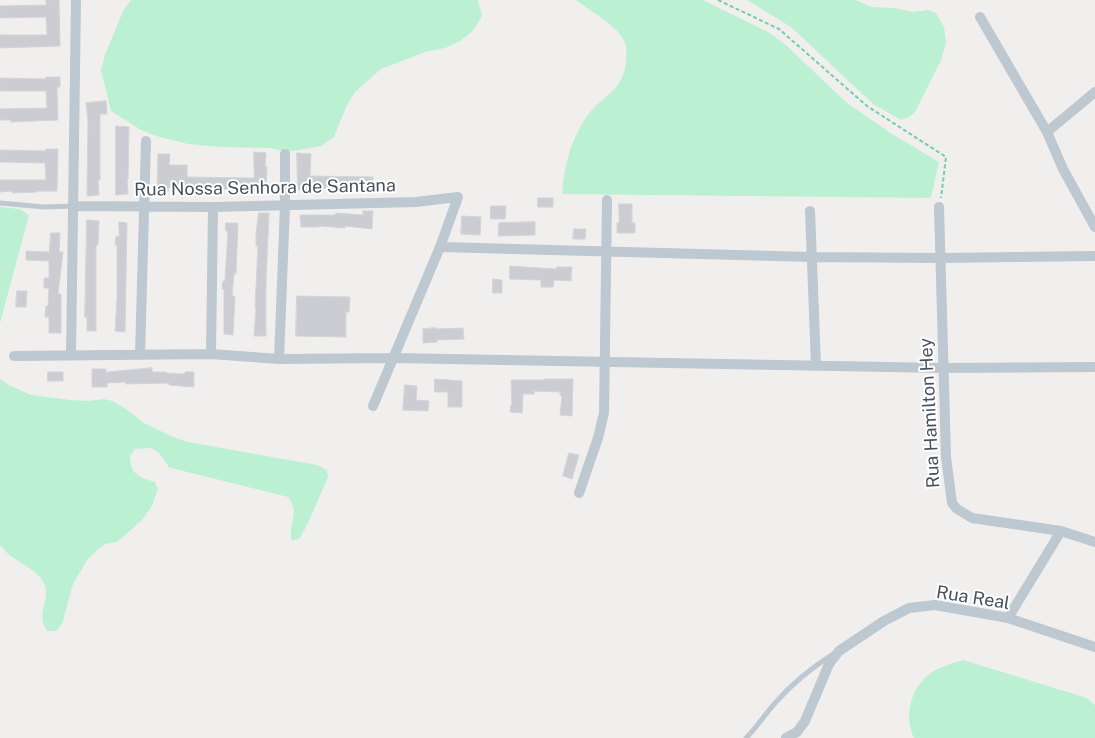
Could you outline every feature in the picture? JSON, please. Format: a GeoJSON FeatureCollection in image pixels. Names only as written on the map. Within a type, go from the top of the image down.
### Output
{"type":"FeatureCollection","features":[{"type":"Feature","properties":{"kind":"street"},"geometry":{"type":"LineString","coordinates":[[71,355],[76,0]]}},
{"type":"Feature","properties":{"kind":"street"},"geometry":{"type":"LineString","coordinates":[[980,17],[1047,132],[1062,169],[1095,227]]}},
{"type":"Feature","properties":{"kind":"street"},"geometry":{"type":"LineString","coordinates":[[1047,132],[1095,92]]}},
{"type":"Feature","properties":{"kind":"street"},"geometry":{"type":"LineString","coordinates":[[140,355],[146,141]]}},
{"type":"Feature","properties":{"kind":"street"},"geometry":{"type":"LineString","coordinates":[[279,358],[285,206],[285,154]]}},
{"type":"Feature","properties":{"kind":"street","name":"Rua Nossa Senhora de Santana"},"geometry":{"type":"LineString","coordinates":[[73,206],[285,206],[416,202],[458,197],[440,247]]}},
{"type":"Feature","properties":{"kind":"street"},"geometry":{"type":"LineString","coordinates":[[579,493],[598,438],[604,413],[607,200]]}},
{"type":"Feature","properties":{"kind":"street"},"geometry":{"type":"LineString","coordinates":[[211,354],[214,207]]}},
{"type":"Feature","properties":{"kind":"street","name":"Rua Hamilton Hey"},"geometry":{"type":"LineString","coordinates":[[939,207],[946,457],[952,503],[957,509],[972,518],[1061,531],[1095,542]]}},
{"type":"Feature","properties":{"kind":"street"},"geometry":{"type":"LineString","coordinates":[[810,211],[816,366]]}},
{"type":"Feature","properties":{"kind":"street"},"geometry":{"type":"LineString","coordinates":[[373,406],[440,247],[812,257],[1095,256]]}},
{"type":"Feature","properties":{"kind":"street"},"geometry":{"type":"LineString","coordinates":[[14,356],[211,354],[279,358],[394,358],[943,368],[1095,367]]}},
{"type":"Feature","properties":{"kind":"street"},"geometry":{"type":"LineString","coordinates":[[1008,618],[1061,531]]}},
{"type":"Feature","properties":{"kind":"street","name":"Rua Real"},"geometry":{"type":"LineString","coordinates":[[786,738],[797,732],[805,721],[829,664],[838,651],[884,621],[909,608],[935,605],[1008,618],[1095,647]]}},
{"type":"Feature","properties":{"kind":"lane"},"geometry":{"type":"LineString","coordinates":[[0,203],[44,207],[73,206]]}},
{"type":"Feature","properties":{"kind":"lane"},"geometry":{"type":"LineString","coordinates":[[746,738],[755,730],[775,703],[795,683],[814,666],[838,651]]}},
{"type":"Feature","properties":{"kind":"path"},"geometry":{"type":"LineString","coordinates":[[718,0],[779,29],[867,106],[946,157],[939,207]]}},
{"type":"Feature","properties":{"kind":"green space"},"geometry":{"type":"Polygon","coordinates":[[[131,0],[478,0],[482,16],[473,31],[460,41],[445,48],[428,51],[381,69],[355,92],[346,107],[334,137],[321,146],[287,152],[270,148],[188,144],[141,130],[111,111],[101,70],[123,11],[131,0]]]}},
{"type":"Feature","properties":{"kind":"green space"},"geometry":{"type":"Polygon","coordinates":[[[576,0],[703,0],[770,33],[788,47],[847,103],[892,134],[939,162],[931,198],[562,194],[566,164],[575,137],[591,111],[621,80],[626,59],[625,44],[619,33],[576,0]]]}},
{"type":"Feature","properties":{"kind":"green space"},"geometry":{"type":"Polygon","coordinates":[[[747,0],[856,0],[871,7],[895,8],[913,12],[928,10],[936,13],[944,27],[946,43],[941,60],[915,112],[901,120],[873,104],[791,27],[747,0]]]}},
{"type":"Feature","properties":{"kind":"green space"},"geometry":{"type":"Polygon","coordinates":[[[0,207],[20,209],[29,215],[0,323],[0,207]]]}},
{"type":"Feature","properties":{"kind":"green space"},"geometry":{"type":"Polygon","coordinates":[[[0,379],[31,395],[71,400],[88,401],[104,399],[112,401],[144,423],[173,437],[188,442],[317,465],[327,470],[328,477],[300,538],[292,541],[291,529],[294,514],[292,503],[288,497],[167,467],[168,465],[158,452],[151,448],[135,449],[130,456],[134,471],[140,477],[155,482],[158,489],[152,506],[142,520],[117,542],[105,544],[87,560],[73,584],[62,624],[56,631],[47,631],[43,620],[46,592],[43,581],[35,572],[9,555],[0,545],[0,379]]]}},
{"type":"Feature","properties":{"kind":"green space"},"geometry":{"type":"Polygon","coordinates":[[[963,660],[1087,698],[1095,705],[1095,738],[914,738],[909,720],[909,710],[911,701],[920,684],[934,671],[963,660]]]}},
{"type":"Feature","properties":{"kind":"building"},"geometry":{"type":"Polygon","coordinates":[[[46,0],[59,0],[60,46],[0,48],[0,35],[47,35],[46,17],[0,18],[0,6],[46,5],[46,0]]]}},
{"type":"Feature","properties":{"kind":"building"},"geometry":{"type":"Polygon","coordinates":[[[46,77],[60,77],[60,87],[57,87],[58,120],[11,122],[11,120],[0,120],[0,109],[47,108],[46,91],[0,91],[0,78],[46,79],[46,77]]]}},
{"type":"Feature","properties":{"kind":"building"},"geometry":{"type":"Polygon","coordinates":[[[106,101],[107,114],[100,114],[99,195],[87,196],[88,121],[86,103],[106,101]]]}},
{"type":"Feature","properties":{"kind":"building"},"geometry":{"type":"Polygon","coordinates":[[[116,126],[129,127],[128,194],[116,195],[116,126]]]}},
{"type":"Feature","properties":{"kind":"building"},"geometry":{"type":"Polygon","coordinates":[[[46,149],[58,149],[57,191],[0,192],[0,180],[46,180],[45,163],[0,162],[0,150],[46,151],[46,149]]]}},
{"type":"Feature","properties":{"kind":"building"},"geometry":{"type":"Polygon","coordinates":[[[254,152],[266,153],[266,190],[169,187],[168,192],[157,192],[158,154],[170,154],[169,165],[187,165],[187,177],[254,178],[254,152]]]}},
{"type":"Feature","properties":{"kind":"building"},"geometry":{"type":"Polygon","coordinates":[[[297,153],[311,154],[310,176],[373,177],[373,190],[309,188],[309,190],[298,190],[297,153]]]}},
{"type":"Feature","properties":{"kind":"building"},"geometry":{"type":"Polygon","coordinates":[[[538,198],[553,198],[553,207],[538,207],[538,198]]]}},
{"type":"Feature","properties":{"kind":"building"},"geometry":{"type":"Polygon","coordinates":[[[619,204],[632,204],[632,223],[635,223],[635,233],[617,233],[619,204]]]}},
{"type":"Feature","properties":{"kind":"building"},"geometry":{"type":"Polygon","coordinates":[[[491,206],[506,206],[505,219],[491,219],[491,206]]]}},
{"type":"Feature","properties":{"kind":"building"},"geometry":{"type":"Polygon","coordinates":[[[363,211],[373,211],[372,229],[345,226],[345,228],[301,227],[300,215],[335,215],[336,213],[363,215],[363,211]]]}},
{"type":"Feature","properties":{"kind":"building"},"geometry":{"type":"Polygon","coordinates":[[[259,213],[269,213],[266,336],[254,336],[258,246],[256,246],[256,234],[259,213]]]}},
{"type":"Feature","properties":{"kind":"building"},"geometry":{"type":"Polygon","coordinates":[[[462,216],[481,217],[480,235],[461,234],[462,216]]]}},
{"type":"Feature","properties":{"kind":"building"},"geometry":{"type":"Polygon","coordinates":[[[87,220],[99,221],[98,245],[96,245],[96,331],[87,331],[87,317],[85,317],[87,220]]]}},
{"type":"Feature","properties":{"kind":"building"},"geometry":{"type":"Polygon","coordinates":[[[119,222],[127,223],[125,332],[115,331],[117,245],[115,245],[116,236],[119,237],[119,222]]]}},
{"type":"Feature","properties":{"kind":"building"},"geometry":{"type":"Polygon","coordinates":[[[535,222],[535,235],[498,236],[499,223],[535,222]]]}},
{"type":"Feature","properties":{"kind":"building"},"geometry":{"type":"Polygon","coordinates":[[[226,223],[238,223],[236,274],[234,274],[232,296],[235,296],[233,335],[224,334],[224,289],[222,289],[223,281],[225,281],[228,231],[226,231],[226,223]]]}},
{"type":"Feature","properties":{"kind":"building"},"geometry":{"type":"Polygon","coordinates":[[[574,229],[586,229],[585,239],[573,239],[574,229]]]}},
{"type":"Feature","properties":{"kind":"building"},"geometry":{"type":"Polygon","coordinates":[[[51,233],[60,233],[59,252],[63,252],[58,294],[61,294],[61,333],[49,333],[49,317],[45,317],[49,288],[44,288],[44,278],[49,278],[49,261],[26,260],[26,251],[49,252],[51,233]]]}},
{"type":"Feature","properties":{"kind":"building"},"geometry":{"type":"Polygon","coordinates":[[[510,266],[556,269],[557,267],[572,267],[571,281],[554,280],[553,287],[541,287],[541,280],[510,279],[510,266]]]}},
{"type":"Feature","properties":{"kind":"building"},"geometry":{"type":"Polygon","coordinates":[[[493,279],[502,280],[502,293],[493,293],[493,279]]]}},
{"type":"Feature","properties":{"kind":"building"},"geometry":{"type":"Polygon","coordinates":[[[17,291],[27,291],[26,307],[16,307],[17,291]]]}},
{"type":"Feature","properties":{"kind":"building"},"geometry":{"type":"Polygon","coordinates":[[[297,296],[350,297],[349,312],[346,312],[346,337],[296,336],[297,296]]]}},
{"type":"Feature","properties":{"kind":"building"},"geometry":{"type":"Polygon","coordinates":[[[463,328],[464,339],[437,340],[437,342],[423,343],[423,329],[463,328]]]}},
{"type":"Feature","properties":{"kind":"building"},"geometry":{"type":"Polygon","coordinates":[[[152,368],[152,372],[185,374],[185,372],[194,372],[194,387],[169,385],[169,383],[126,384],[126,382],[107,383],[107,387],[92,387],[92,369],[106,369],[106,372],[152,368]]]}},
{"type":"Feature","properties":{"kind":"building"},"geometry":{"type":"Polygon","coordinates":[[[48,372],[63,372],[63,381],[48,381],[48,372]]]}},
{"type":"Feature","properties":{"kind":"building"},"geometry":{"type":"Polygon","coordinates":[[[435,379],[462,381],[462,407],[448,407],[448,392],[435,392],[435,379]]]}},
{"type":"Feature","properties":{"kind":"building"},"geometry":{"type":"Polygon","coordinates":[[[573,379],[572,416],[560,415],[562,396],[560,392],[534,391],[534,394],[523,394],[522,413],[510,412],[512,405],[511,380],[573,379]]]}},
{"type":"Feature","properties":{"kind":"building"},"geometry":{"type":"Polygon","coordinates":[[[405,385],[417,386],[416,400],[429,401],[428,411],[403,410],[405,385]]]}},
{"type":"Feature","properties":{"kind":"building"},"geometry":{"type":"Polygon","coordinates":[[[569,453],[579,455],[572,479],[563,476],[569,453]]]}}]}
